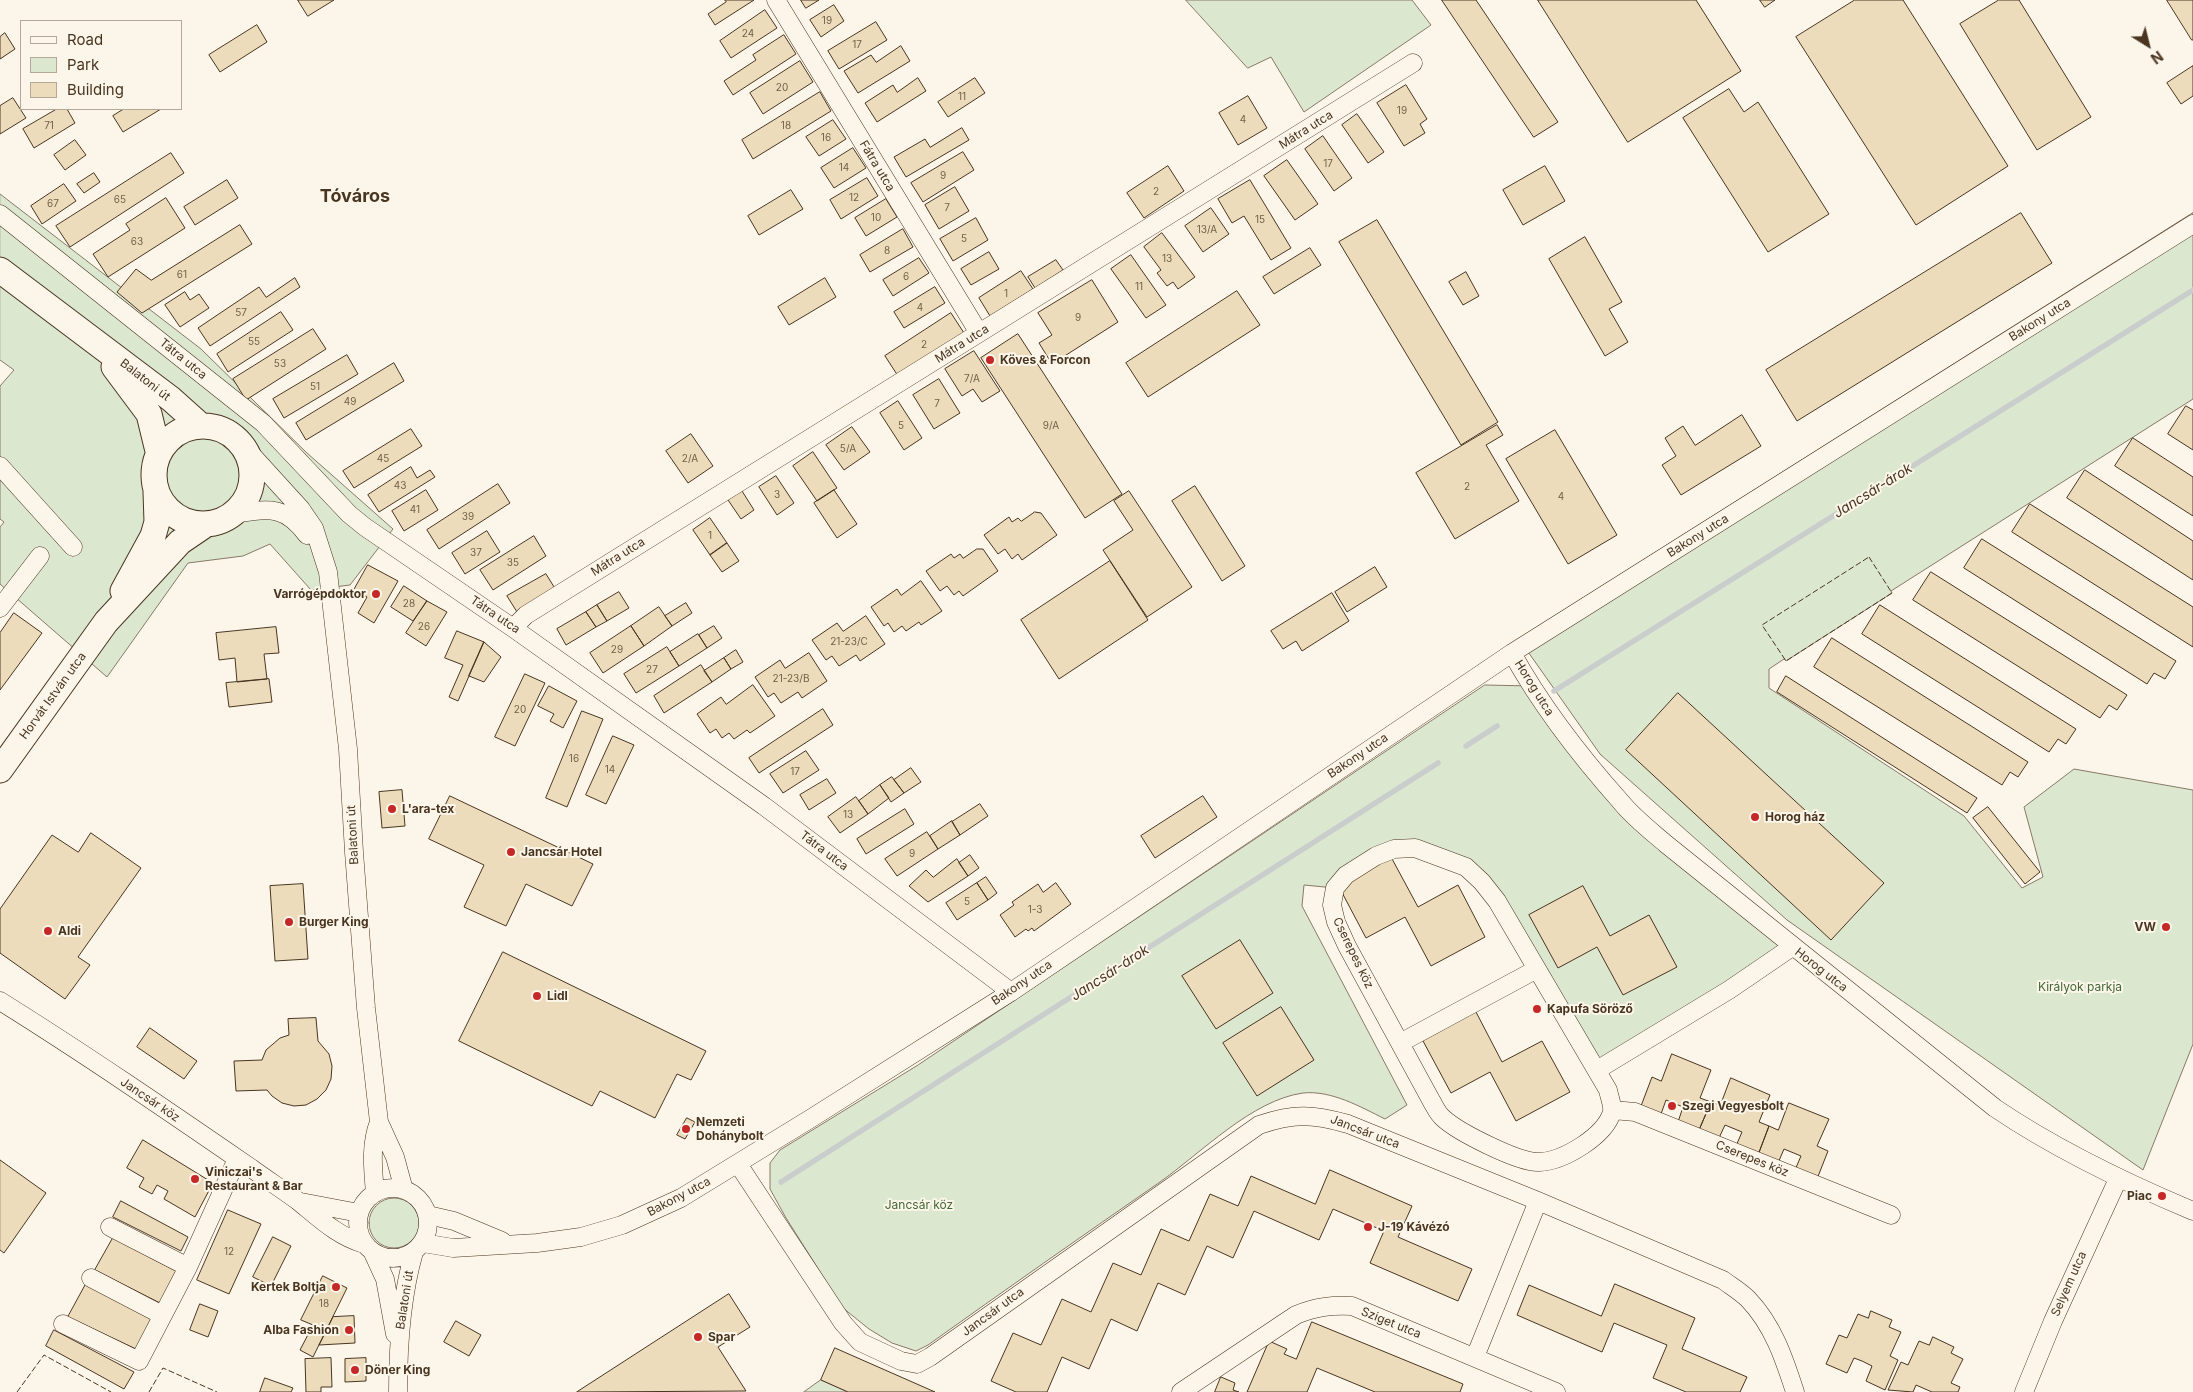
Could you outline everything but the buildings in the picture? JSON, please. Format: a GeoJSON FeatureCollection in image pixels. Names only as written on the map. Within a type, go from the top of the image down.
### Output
{"type":"FeatureCollection","features":[{"type":"Feature","properties":{"kind":"main road","name":"Balatoni út"},"geometry":{"type":"LineString","coordinates":[[0,270],[171,399],[200,425]]}},
{"type":"Feature","properties":{"kind":"main road","name":"Balatoni út"},"geometry":{"type":"LineString","coordinates":[[89,336],[150,414],[158,451]]}},
{"type":"Feature","properties":{"kind":"main road"},"geometry":{"type":"LineString","coordinates":[[200,425],[220,429],[238,441],[249,459],[252,477],[247,497],[233,514],[224,520],[205,525],[188,523],[164,506],[156,492],[153,475],[158,451],[171,437],[191,427],[200,425]]}},
{"type":"Feature","properties":{"kind":"main road","name":"Horvát István utca"},"geometry":{"type":"LineString","coordinates":[[0,770],[106,622],[153,536],[157,516],[156,492]]}},
{"type":"Feature","properties":{"kind":"main road","name":"Horvát István utca"},"geometry":{"type":"LineString","coordinates":[[106,622],[180,542],[205,525]]}},
{"type":"Feature","properties":{"kind":"street","name":"Fátra utca"},"geometry":{"type":"LineString","coordinates":[[776,0],[979,333]]}},
{"type":"Feature","properties":{"kind":"street","name":"Mátra utca"},"geometry":{"type":"LineString","coordinates":[[513,628],[526,615],[1413,63]]}},
{"type":"Feature","properties":{"kind":"street","name":"Tátra utca"},"geometry":{"type":"LineString","coordinates":[[0,214],[263,423],[349,514],[365,527],[513,628],[764,806],[1011,992]]}},
{"type":"Feature","properties":{"kind":"street","name":"Bakony utca"},"geometry":{"type":"LineString","coordinates":[[418,1248],[537,1243],[581,1237],[622,1225],[681,1198],[1011,992],[1512,653],[2193,224]]}},
{"type":"Feature","properties":{"kind":"street","name":"Balatoni út"},"geometry":{"type":"LineString","coordinates":[[238,441],[301,509],[314,528],[322,549],[331,586],[346,733],[366,1008],[379,1122],[395,1157],[404,1190]]}},
{"type":"Feature","properties":{"kind":"street"},"geometry":{"type":"LineString","coordinates":[[0,466],[73,547]]}},
{"type":"Feature","properties":{"kind":"street"},"geometry":{"type":"LineString","coordinates":[[233,514],[260,510],[282,512],[297,521],[307,535],[322,549]]}},
{"type":"Feature","properties":{"kind":"street"},"geometry":{"type":"LineString","coordinates":[[0,608],[40,556]]}},
{"type":"Feature","properties":{"kind":"street","name":"Horog utca"},"geometry":{"type":"LineString","coordinates":[[1512,653],[1531,686],[1565,736],[1622,804],[1666,844],[1792,947],[1996,1108],[2032,1134],[2118,1179],[2193,1211]]}},
{"type":"Feature","properties":{"kind":"street","name":"Cserepes köz"},"geometry":{"type":"LineString","coordinates":[[1415,848],[1466,867],[1482,882],[1497,901],[1597,1070],[1608,1090],[1612,1110],[1606,1126],[1591,1140],[1560,1157],[1540,1162],[1522,1160],[1460,1130],[1442,1117],[1432,1102],[1347,946],[1336,922],[1332,905],[1335,888],[1346,875],[1376,856],[1394,849],[1415,848]]}},
{"type":"Feature","properties":{"kind":"street"},"geometry":{"type":"LineString","coordinates":[[1597,1070],[1728,990],[1792,947]]}},
{"type":"Feature","properties":{"kind":"street"},"geometry":{"type":"LineString","coordinates":[[1400,1043],[1537,969]]}},
{"type":"Feature","properties":{"kind":"street","name":"Jancsár köz"},"geometry":{"type":"LineString","coordinates":[[0,1002],[58,1038],[237,1159],[298,1201],[325,1225],[369,1248]]}},
{"type":"Feature","properties":{"kind":"street","name":"Cserepes köz"},"geometry":{"type":"LineString","coordinates":[[1612,1110],[1635,1112],[1891,1215]]}},
{"type":"Feature","properties":{"kind":"street","name":"Jancsár utca"},"geometry":{"type":"LineString","coordinates":[[738,1164],[843,1323],[860,1342],[901,1361],[917,1364],[930,1357],[1260,1125],[1281,1117],[1301,1114],[1323,1117],[1348,1124],[1538,1200],[1723,1280],[1747,1298],[1772,1331],[1783,1355],[1795,1392]]}},
{"type":"Feature","properties":{"kind":"street","name":"Balatoni út"},"geometry":{"type":"LineString","coordinates":[[375,1193],[372,1161],[374,1134],[379,1122]]}},
{"type":"Feature","properties":{"kind":"street"},"geometry":{"type":"LineString","coordinates":[[63,1324],[138,1361],[188,1267],[237,1159]]}},
{"type":"Feature","properties":{"kind":"street","name":"Selyem utca"},"geometry":{"type":"LineString","coordinates":[[2024,1392],[2053,1320],[2118,1179]]}},
{"type":"Feature","properties":{"kind":"street"},"geometry":{"type":"LineString","coordinates":[[389,1188],[404,1190],[419,1199],[428,1214],[429,1224],[418,1248],[404,1257],[394,1259],[383,1258],[369,1248],[359,1234],[359,1213],[368,1198],[375,1193],[389,1188]]}},
{"type":"Feature","properties":{"kind":"street"},"geometry":{"type":"LineString","coordinates":[[1475,1357],[1538,1200]]}},
{"type":"Feature","properties":{"kind":"street","name":"Jancsár köz"},"geometry":{"type":"LineString","coordinates":[[298,1201],[359,1213]]}},
{"type":"Feature","properties":{"kind":"street","name":"Bakony utca"},"geometry":{"type":"LineString","coordinates":[[428,1214],[454,1221],[507,1243]]}},
{"type":"Feature","properties":{"kind":"street"},"geometry":{"type":"LineString","coordinates":[[110,1227],[188,1267]]}},
{"type":"Feature","properties":{"kind":"street","name":"Balatoni út"},"geometry":{"type":"LineString","coordinates":[[369,1248],[385,1280],[398,1348]]}},
{"type":"Feature","properties":{"kind":"street","name":"Balatoni út"},"geometry":{"type":"LineString","coordinates":[[398,1392],[398,1348],[409,1271],[418,1248]]}},
{"type":"Feature","properties":{"kind":"street"},"geometry":{"type":"LineString","coordinates":[[91,1278],[162,1315]]}},
{"type":"Feature","properties":{"kind":"street","name":"Sziget utca"},"geometry":{"type":"LineString","coordinates":[[1181,1392],[1296,1315],[1313,1308],[1331,1305],[1352,1306],[1556,1392]]}},
{"type":"Feature","properties":{"kind":"green space"},"geometry":{"type":"Polygon","coordinates":[[[1186,0],[1412,0],[1431,25],[1304,112],[1271,57],[1248,68],[1186,0]]]}},
{"type":"Feature","properties":{"kind":"green space"},"geometry":{"type":"Polygon","coordinates":[[[0,194],[201,349],[307,453],[393,529],[350,585],[311,590],[270,544],[243,556],[188,563],[107,677],[0,584],[0,527],[4,522],[0,519],[0,386],[14,370],[0,360],[0,194]]]}},
{"type":"Feature","properties":{"kind":"green space","name":"Királyok parkja"},"geometry":{"type":"Polygon","coordinates":[[[2193,213],[2193,399],[1891,591],[1892,593],[1786,661],[1784,659],[1769,669],[1769,688],[1964,816],[2022,888],[2043,877],[2024,807],[2074,769],[2193,790],[2193,1044],[2143,1170],[1787,920],[1600,754],[1519,639],[2193,213]]]}},
{"type":"Feature","properties":{"kind":"green space","name":"Jancsár köz"},"geometry":{"type":"Polygon","coordinates":[[[1485,685],[1531,686],[1622,804],[1792,947],[1597,1070],[1482,882],[1394,849],[1335,888],[1304,885],[1302,906],[1407,1105],[1385,1119],[1345,1100],[1324,1094],[1303,1093],[1265,1106],[1228,1129],[1160,1182],[928,1345],[916,1351],[892,1343],[869,1329],[843,1308],[786,1218],[770,1189],[770,1163],[780,1150],[918,1065],[1485,685]]]}},
{"type":"Feature","properties":{"kind":"green space"},"geometry":{"type":"Polygon","coordinates":[[[389,1198],[399,1198],[412,1205],[419,1218],[419,1228],[412,1241],[399,1248],[389,1248],[380,1244],[373,1237],[369,1228],[369,1218],[373,1209],[380,1202],[389,1198]]]}},
{"type":"Feature","properties":{"kind":"green space"},"geometry":{"type":"Polygon","coordinates":[[[821,1380],[848,1392],[804,1392],[821,1380]]]}},
{"type":"Feature","properties":{"kind":"waterway","name":"Jancsár-árok"},"geometry":{"type":"LineString","coordinates":[[1554,691],[2193,290]]}},
{"type":"Feature","properties":{"kind":"waterway","name":"Jancsár-árok"},"geometry":{"type":"LineString","coordinates":[[1466,746],[1497,726]]}},
{"type":"Feature","properties":{"kind":"waterway","name":"Jancsár-árok"},"geometry":{"type":"LineString","coordinates":[[781,1182],[1438,763]]}},
{"type":"Feature","properties":{"kind":"fence"},"geometry":{"type":"LineString","coordinates":[[1869,557],[1892,593],[1786,661],[1762,625],[1869,557]]}},
{"type":"Feature","properties":{"kind":"fence"},"geometry":{"type":"LineString","coordinates":[[17,1392],[44,1355],[111,1392]]}},
{"type":"Feature","properties":{"kind":"fence"},"geometry":{"type":"LineString","coordinates":[[149,1392],[163,1368],[217,1392]]}},
{"type":"Feature","properties":{"kind":"place","name":"Köves & Forcon"},"geometry":{"type":"Point","coordinates":[990,360]}},
{"type":"Feature","properties":{"kind":"place","name":"Varrógépdoktor"},"geometry":{"type":"Point","coordinates":[376,594]}},
{"type":"Feature","properties":{"kind":"place","name":"L'ara-tex"},"geometry":{"type":"Point","coordinates":[392,809]}},
{"type":"Feature","properties":{"kind":"place","name":"Horog ház"},"geometry":{"type":"Point","coordinates":[1755,817]}},
{"type":"Feature","properties":{"kind":"place","name":"Jancsár Hotel"},"geometry":{"type":"Point","coordinates":[511,852]}},
{"type":"Feature","properties":{"kind":"place","name":"Burger King"},"geometry":{"type":"Point","coordinates":[289,922]}},
{"type":"Feature","properties":{"kind":"place","name":"VW"},"geometry":{"type":"Point","coordinates":[2166,927]}},
{"type":"Feature","properties":{"kind":"place","name":"Aldi"},"geometry":{"type":"Point","coordinates":[48,931]}},
{"type":"Feature","properties":{"kind":"place","name":"Lidl"},"geometry":{"type":"Point","coordinates":[537,996]}},
{"type":"Feature","properties":{"kind":"place","name":"Kapufa Söröző"},"geometry":{"type":"Point","coordinates":[1537,1009]}},
{"type":"Feature","properties":{"kind":"place","name":"Szegi Vegyesbolt"},"geometry":{"type":"Point","coordinates":[1672,1106]}},
{"type":"Feature","properties":{"kind":"place","name":"Nemzeti Dohánybolt"},"geometry":{"type":"Point","coordinates":[686,1129]}},
{"type":"Feature","properties":{"kind":"place","name":"Viniczai's Restaurant & Bar"},"geometry":{"type":"Point","coordinates":[195,1179]}},
{"type":"Feature","properties":{"kind":"place","name":"Piac"},"geometry":{"type":"Point","coordinates":[2162,1196]}},
{"type":"Feature","properties":{"kind":"place","name":"J-19 Kávézó"},"geometry":{"type":"Point","coordinates":[1368,1227]}},
{"type":"Feature","properties":{"kind":"place","name":"Kertek Boltja"},"geometry":{"type":"Point","coordinates":[336,1287]}},
{"type":"Feature","properties":{"kind":"place","name":"Alba Fashion"},"geometry":{"type":"Point","coordinates":[349,1330]}},
{"type":"Feature","properties":{"kind":"place","name":"Spar"},"geometry":{"type":"Point","coordinates":[698,1337]}},
{"type":"Feature","properties":{"kind":"place","name":"Döner King"},"geometry":{"type":"Point","coordinates":[355,1370]}},
{"type":"Feature","properties":{"kind":"district","name":"Tóváros"},"geometry":{"type":"Point","coordinates":[355,197]}}]}
